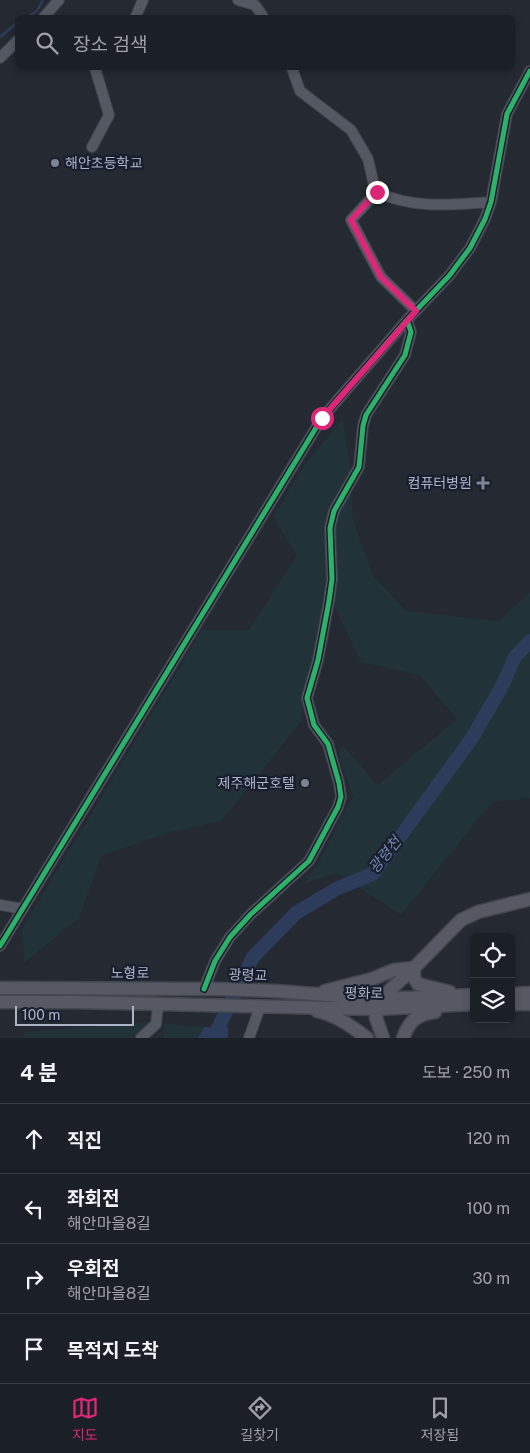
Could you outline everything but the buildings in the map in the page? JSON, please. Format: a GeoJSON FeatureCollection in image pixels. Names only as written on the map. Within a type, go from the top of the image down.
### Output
{"type":"FeatureCollection","features":[{"type":"Feature","properties":{"kind":"main road"},"geometry":{"type":"LineString","coordinates":[[382,1038],[376,1018],[379,1004],[461,920],[478,912],[530,899]]}},
{"type":"Feature","properties":{"kind":"main road"},"geometry":{"type":"LineString","coordinates":[[314,994],[372,979],[394,970],[414,968]]}},
{"type":"Feature","properties":{"kind":"main road"},"geometry":{"type":"LineString","coordinates":[[414,968],[414,978],[418,984],[461,995]]}},
{"type":"Feature","properties":{"kind":"main road","name":"노형로"},"geometry":{"type":"LineString","coordinates":[[0,988],[220,989]]}},
{"type":"Feature","properties":{"kind":"main road","name":"광령교"},"geometry":{"type":"LineString","coordinates":[[220,989],[275,991]]}},
{"type":"Feature","properties":{"kind":"main road","name":"평화로"},"geometry":{"type":"LineString","coordinates":[[275,991],[314,994],[379,1004],[461,995],[470,1000]]}},
{"type":"Feature","properties":{"kind":"main road"},"geometry":{"type":"LineString","coordinates":[[515,994],[530,993]]}},
{"type":"Feature","properties":{"kind":"main road","name":"평화로"},"geometry":{"type":"LineString","coordinates":[[257,1007],[470,1001]]}},
{"type":"Feature","properties":{"kind":"main road"},"geometry":{"type":"LineString","coordinates":[[1,1002],[257,1007]]}},
{"type":"Feature","properties":{"kind":"main road"},"geometry":{"type":"LineString","coordinates":[[403,1038],[410,1024],[423,1013],[445,1010],[470,1002]]}},
{"type":"Feature","properties":{"kind":"main road"},"geometry":{"type":"LineString","coordinates":[[515,1004],[530,1004]]}},
{"type":"Feature","properties":{"kind":"main road"},"geometry":{"type":"LineString","coordinates":[[282,1007],[323,1012],[350,1025],[367,1038]]}},
{"type":"Feature","properties":{"kind":"street"},"geometry":{"type":"LineString","coordinates":[[51,15],[59,0]]}},
{"type":"Feature","properties":{"kind":"street"},"geometry":{"type":"LineString","coordinates":[[136,15],[143,0]]}},
{"type":"Feature","properties":{"kind":"street"},"geometry":{"type":"LineString","coordinates":[[238,0],[255,5],[262,15]]}},
{"type":"Feature","properties":{"kind":"street"},"geometry":{"type":"LineString","coordinates":[[2,55],[15,43]]}},
{"type":"Feature","properties":{"kind":"street"},"geometry":{"type":"LineString","coordinates":[[92,147],[108,115],[96,70]]}},
{"type":"Feature","properties":{"kind":"street"},"geometry":{"type":"LineString","coordinates":[[293,70],[300,90],[351,130],[368,159],[377,192],[390,199],[447,205],[491,202]]}},
{"type":"Feature","properties":{"kind":"street"},"geometry":{"type":"LineString","coordinates":[[0,946],[322,418],[407,320],[449,276],[470,248],[485,219],[491,202],[507,114],[530,72]]}},
{"type":"Feature","properties":{"kind":"street"},"geometry":{"type":"LineString","coordinates":[[377,192],[351,220],[381,277],[416,311]]}},
{"type":"Feature","properties":{"kind":"street"},"geometry":{"type":"LineString","coordinates":[[204,989],[215,961],[230,937],[251,914],[309,861],[338,807],[340,797],[339,783],[328,744],[314,725],[307,698],[318,660],[332,579],[330,528],[334,511],[359,467],[363,426],[366,416],[404,355],[411,332],[407,320]]}},
{"type":"Feature","properties":{"kind":"street"},"geometry":{"type":"LineString","coordinates":[[0,905],[23,909]]}},
{"type":"Feature","properties":{"kind":"street"},"geometry":{"type":"LineString","coordinates":[[141,1038],[156,1024],[158,1005]]}},
{"type":"Feature","properties":{"kind":"street"},"geometry":{"type":"LineString","coordinates":[[249,1038],[257,1007]]}},
{"type":"Feature","properties":{"kind":"shaded area"},"geometry":{"type":"Polygon","coordinates":[[[343,419],[351,478],[353,520],[372,574],[406,611],[499,621],[530,592],[530,798],[492,802],[401,915],[337,873],[303,884],[318,864],[353,796],[338,755],[342,745],[378,785],[457,719],[419,675],[361,662],[326,588],[301,722],[221,821],[171,832],[101,856],[79,918],[24,963],[22,929],[202,630],[249,630],[297,555],[273,517],[306,463],[343,419]]]}},
{"type":"Feature","properties":{"kind":"shaded area"},"geometry":{"type":"Polygon","coordinates":[[[152,1022],[135,1038],[24,1038],[24,1032],[152,1022]]]}},
{"type":"Feature","properties":{"kind":"shaded area"},"geometry":{"type":"Polygon","coordinates":[[[164,1024],[204,1027],[198,1038],[164,1038],[164,1024]]]}},
{"type":"Feature","properties":{"kind":"water"},"geometry":{"type":"Polygon","coordinates":[[[204,1027],[228,1027],[228,1038],[198,1038],[204,1027]]]}},
{"type":"Feature","properties":{"kind":"waterway"},"geometry":{"type":"LineString","coordinates":[[31,15],[37,11],[43,0]]}},
{"type":"Feature","properties":{"kind":"waterway"},"geometry":{"type":"LineString","coordinates":[[0,37],[15,24]]}},
{"type":"Feature","properties":{"kind":"waterway","name":"광령천"},"geometry":{"type":"LineString","coordinates":[[213,1038],[253,957],[296,913],[338,888],[373,874],[472,738],[502,686],[515,657],[530,641]]}},
{"type":"Feature","properties":{"kind":"cycle path"},"geometry":{"type":"LineString","coordinates":[[0,946],[322,418],[407,320],[449,276],[470,248],[485,219],[491,202],[507,114],[530,71]]}},
{"type":"Feature","properties":{"kind":"cycle path"},"geometry":{"type":"LineString","coordinates":[[204,989],[215,961],[230,937],[251,914],[309,861],[338,807],[341,797],[339,783],[328,744],[314,725],[307,698],[318,660],[332,579],[330,528],[334,511],[359,467],[363,426],[366,415],[405,355],[411,332],[407,320]]}},
{"type":"Feature","properties":{"kind":"place","name":"해안초등학교"},"geometry":{"type":"Point","coordinates":[55,163]}},
{"type":"Feature","properties":{"kind":"place","name":"컴퓨터병원"},"geometry":{"type":"Point","coordinates":[483,483]}},
{"type":"Feature","properties":{"kind":"place","name":"제주해군호텔"},"geometry":{"type":"Point","coordinates":[305,783]}},
{"type":"Feature","properties":{"kind":"route"},"geometry":{"type":"LineString","coordinates":[[322,418],[416,311],[381,277],[351,220],[377,192]]}}]}
